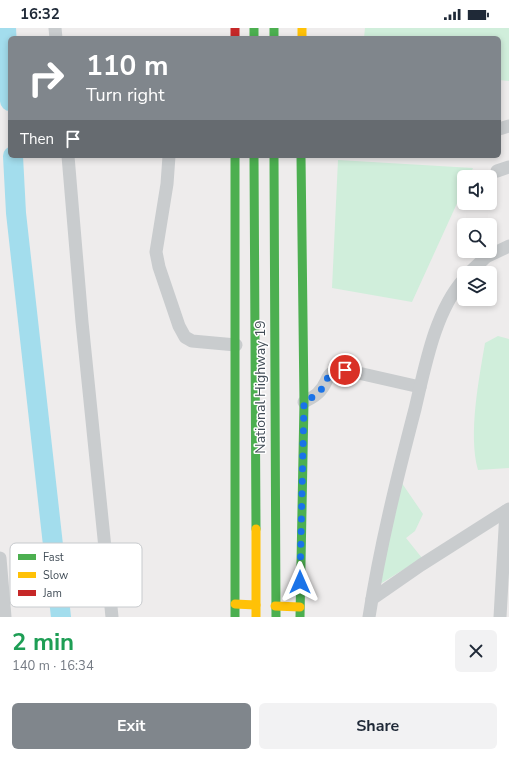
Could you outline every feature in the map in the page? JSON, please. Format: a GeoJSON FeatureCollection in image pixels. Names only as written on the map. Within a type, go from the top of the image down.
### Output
{"type":"FeatureCollection","features":[{"type":"Feature","properties":{"kind":"main road"},"geometry":{"type":"LineString","coordinates":[[235,158],[235,617]]}},
{"type":"Feature","properties":{"kind":"main road"},"geometry":{"type":"LineString","coordinates":[[254,158],[256,617]]}},
{"type":"Feature","properties":{"kind":"main road","name":"National Highway 19"},"geometry":{"type":"LineString","coordinates":[[274,158],[276,617]]}},
{"type":"Feature","properties":{"kind":"main road"},"geometry":{"type":"LineString","coordinates":[[300,617],[304,402],[301,158]]}},
{"type":"Feature","properties":{"kind":"main road"},"geometry":{"type":"LineString","coordinates":[[235,604],[256,605]]}},
{"type":"Feature","properties":{"kind":"main road"},"geometry":{"type":"LineString","coordinates":[[275,606],[300,607]]}},
{"type":"Feature","properties":{"kind":"street"},"geometry":{"type":"LineString","coordinates":[[68,158],[82,322],[104,543]]}},
{"type":"Feature","properties":{"kind":"street"},"geometry":{"type":"LineString","coordinates":[[169,158],[167,184],[156,252],[159,267],[179,326],[185,337],[192,340],[236,345]]}},
{"type":"Feature","properties":{"kind":"street"},"geometry":{"type":"LineString","coordinates":[[476,266],[486,257],[509,246]]}},
{"type":"Feature","properties":{"kind":"street"},"geometry":{"type":"LineString","coordinates":[[369,617],[376,572],[397,476],[420,387],[443,312],[449,297],[457,287]]}},
{"type":"Feature","properties":{"kind":"street"},"geometry":{"type":"LineString","coordinates":[[304,402],[317,394],[329,373],[334,370],[345,370],[420,387]]}},
{"type":"Feature","properties":{"kind":"street"},"geometry":{"type":"LineString","coordinates":[[372,599],[507,510]]}},
{"type":"Feature","properties":{"kind":"street"},"geometry":{"type":"LineString","coordinates":[[500,617],[507,510]]}},
{"type":"Feature","properties":{"kind":"street"},"geometry":{"type":"LineString","coordinates":[[0,558],[5,617]]}},
{"type":"Feature","properties":{"kind":"street"},"geometry":{"type":"LineString","coordinates":[[111,607],[112,617]]}},
{"type":"Feature","properties":{"kind":"green space"},"geometry":{"type":"Polygon","coordinates":[[[365,28],[509,28],[509,81],[501,80],[501,36],[364,36],[365,28]]]}},
{"type":"Feature","properties":{"kind":"green space"},"geometry":{"type":"Polygon","coordinates":[[[338,160],[473,168],[472,170],[457,170],[457,203],[412,302],[332,288],[338,160]]]}},
{"type":"Feature","properties":{"kind":"green space"},"geometry":{"type":"Polygon","coordinates":[[[498,336],[509,339],[509,468],[478,470],[475,456],[474,423],[480,373],[485,343],[498,336]]]}},
{"type":"Feature","properties":{"kind":"green space"},"geometry":{"type":"Polygon","coordinates":[[[397,476],[423,514],[415,531],[406,538],[422,558],[377,586],[397,476]]]}},
{"type":"Feature","properties":{"kind":"waterway"},"geometry":{"type":"LineString","coordinates":[[6,28],[8,64]]}},
{"type":"Feature","properties":{"kind":"waterway"},"geometry":{"type":"LineString","coordinates":[[13,158],[16,213],[53,543]]}},
{"type":"Feature","properties":{"kind":"waterway"},"geometry":{"type":"LineString","coordinates":[[60,607],[61,617]]}},
{"type":"Feature","properties":{"kind":"traffic: fast"},"geometry":{"type":"LineString","coordinates":[[254,28],[254,36]]}},
{"type":"Feature","properties":{"kind":"traffic: fast"},"geometry":{"type":"LineString","coordinates":[[274,28],[274,36]]}},
{"type":"Feature","properties":{"kind":"traffic: fast"},"geometry":{"type":"LineString","coordinates":[[235,158],[235,617]]}},
{"type":"Feature","properties":{"kind":"traffic: fast"},"geometry":{"type":"LineString","coordinates":[[254,158],[256,529]]}},
{"type":"Feature","properties":{"kind":"traffic: fast"},"geometry":{"type":"LineString","coordinates":[[274,158],[276,617]]}},
{"type":"Feature","properties":{"kind":"traffic: fast"},"geometry":{"type":"LineString","coordinates":[[300,617],[304,402],[301,158]]}},
{"type":"Feature","properties":{"kind":"traffic: slow"},"geometry":{"type":"LineString","coordinates":[[302,28],[302,36]]}},
{"type":"Feature","properties":{"kind":"traffic: slow"},"geometry":{"type":"LineString","coordinates":[[256,529],[256,617]]}},
{"type":"Feature","properties":{"kind":"traffic: slow"},"geometry":{"type":"LineString","coordinates":[[235,604],[256,605]]}},
{"type":"Feature","properties":{"kind":"traffic: slow"},"geometry":{"type":"LineString","coordinates":[[275,606],[300,607]]}},
{"type":"Feature","properties":{"kind":"traffic: jam"},"geometry":{"type":"LineString","coordinates":[[235,28],[235,36]]}},
{"type":"Feature","properties":{"kind":"route"},"geometry":{"type":"LineString","coordinates":[[300,582],[304,402],[321,390],[329,373],[334,370],[345,370]]}}]}
